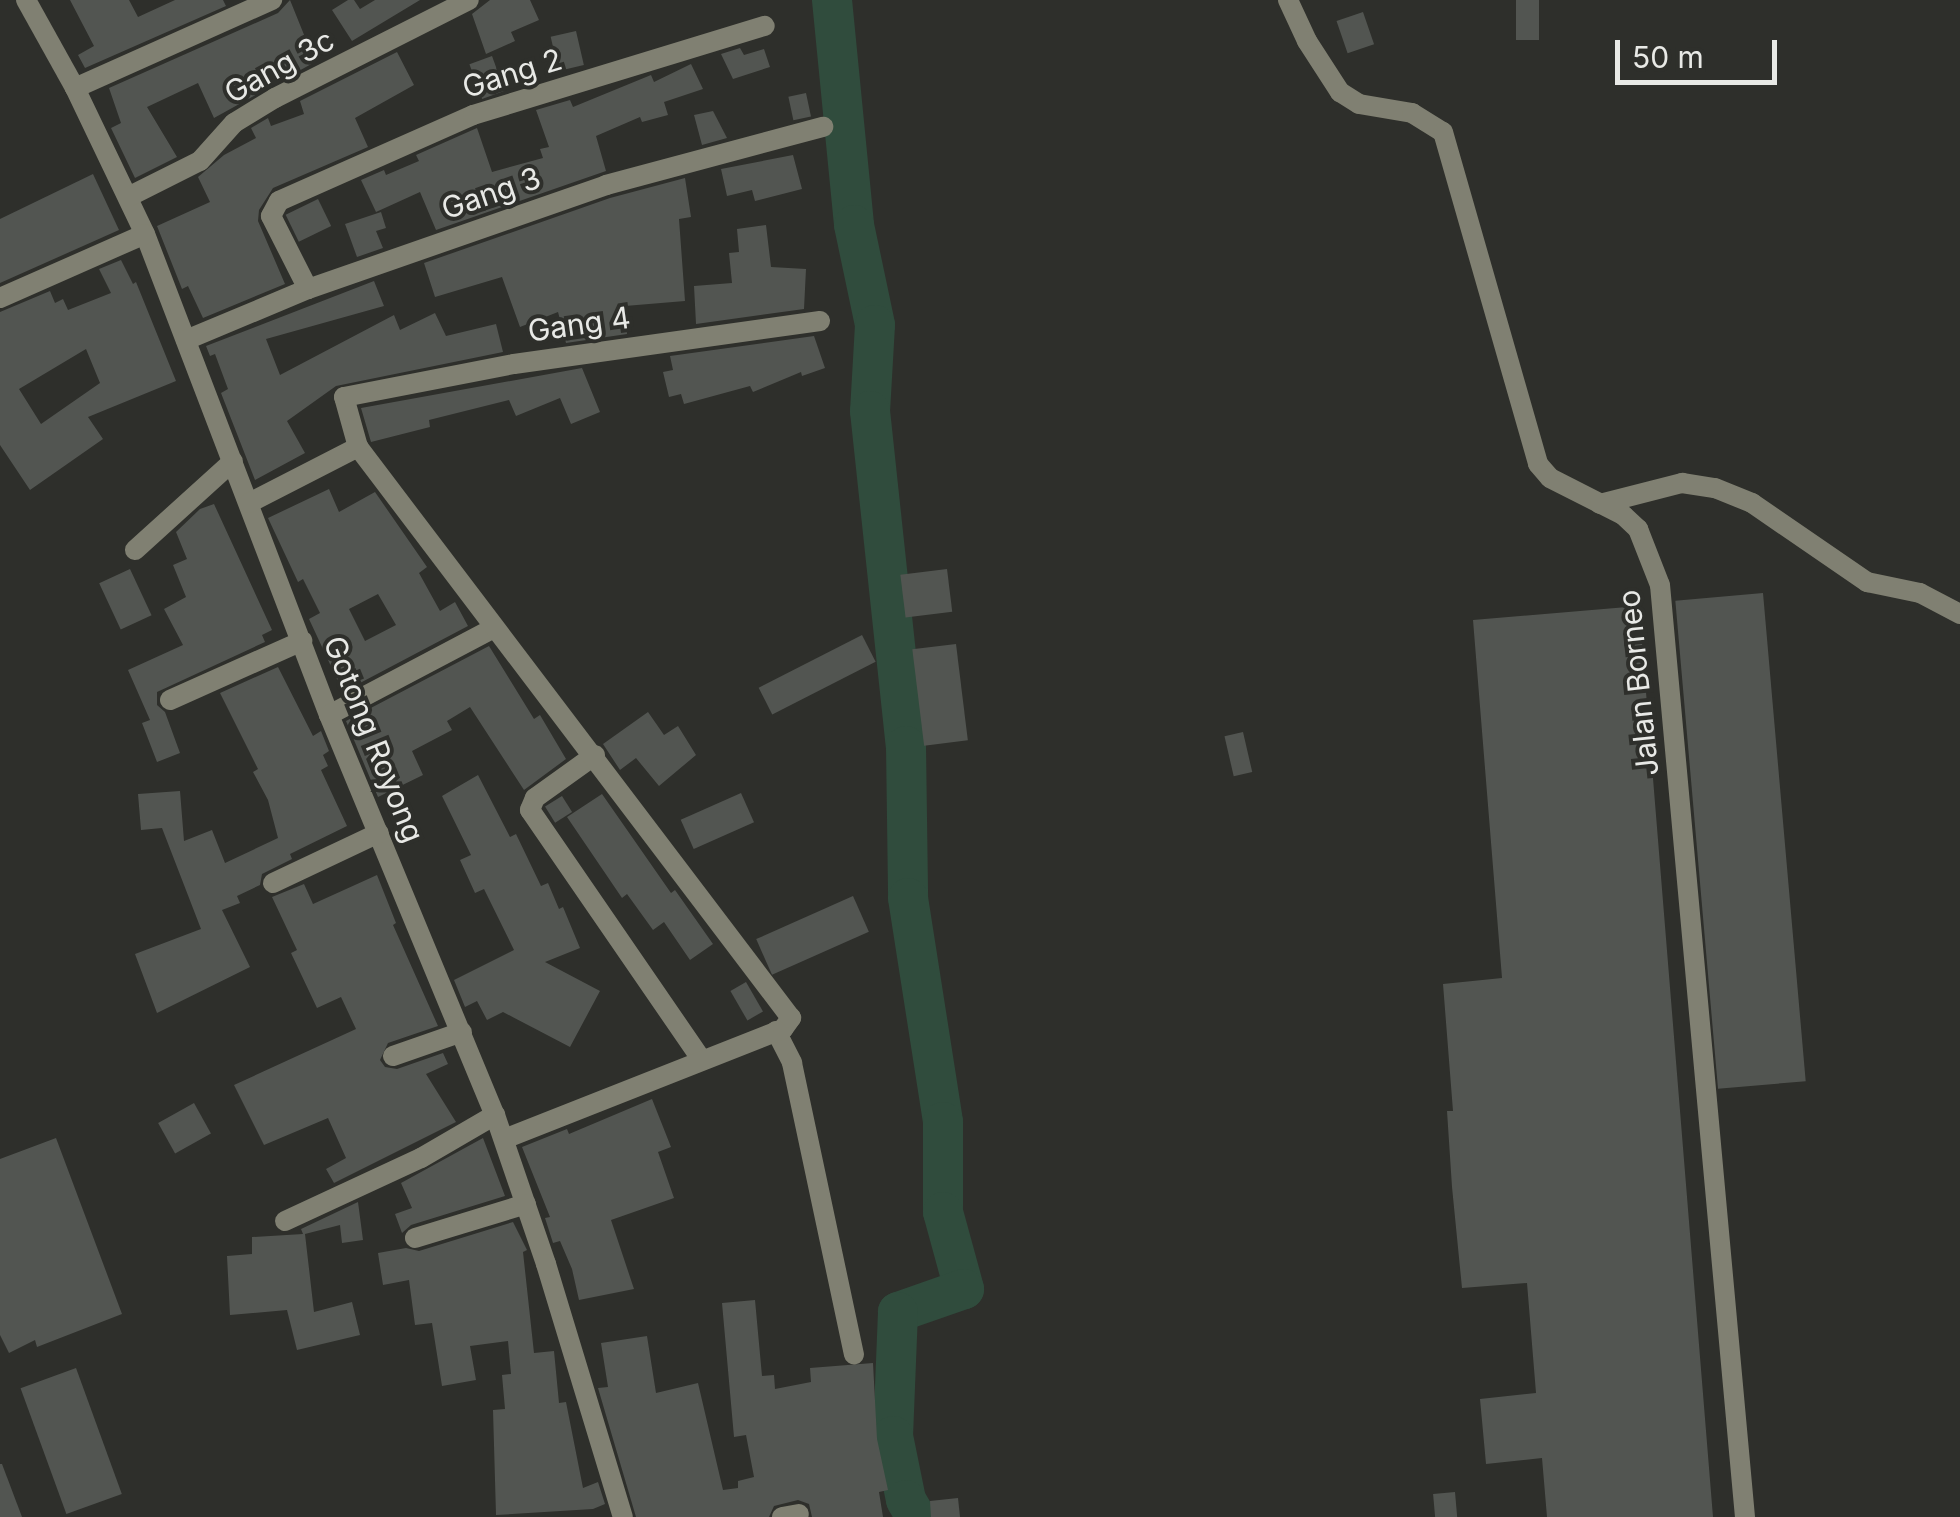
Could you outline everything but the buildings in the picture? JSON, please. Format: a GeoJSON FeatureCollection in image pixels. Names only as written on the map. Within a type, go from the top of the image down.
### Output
{"type":"FeatureCollection","features":[{"type":"Feature","properties":{"kind":"street","name":"Gotong Royong"},"geometry":{"type":"LineString","coordinates":[[26,0],[75,88],[146,234],[329,715],[495,1115],[623,1517]]}},
{"type":"Feature","properties":{"kind":"street"},"geometry":{"type":"LineString","coordinates":[[75,88],[272,0]]}},
{"type":"Feature","properties":{"kind":"street","name":"Gang 3c"},"geometry":{"type":"LineString","coordinates":[[128,197],[200,161],[234,123],[275,98],[469,0]]}},
{"type":"Feature","properties":{"kind":"street","name":"Jalan Borneo"},"geometry":{"type":"LineString","coordinates":[[1288,0],[1307,41],[1340,92],[1359,104],[1412,114],[1443,132],[1530,446],[1550,478],[1638,529],[1660,584],[1746,1517]]}},
{"type":"Feature","properties":{"kind":"street","name":"Gang 2"},"geometry":{"type":"LineString","coordinates":[[308,289],[271,216],[274,204],[284,198],[473,116],[765,26]]}},
{"type":"Feature","properties":{"kind":"street","name":"Gang 3"},"geometry":{"type":"LineString","coordinates":[[186,340],[308,289],[606,185],[823,127]]}},
{"type":"Feature","properties":{"kind":"street"},"geometry":{"type":"LineString","coordinates":[[0,298],[146,234]]}},
{"type":"Feature","properties":{"kind":"street","name":"Gang 4"},"geometry":{"type":"LineString","coordinates":[[358,447],[344,404],[348,394],[514,364],[820,320]]}},
{"type":"Feature","properties":{"kind":"street"},"geometry":{"type":"LineString","coordinates":[[249,503],[358,447],[492,629],[595,755],[790,1013],[786,1026],[776,1031],[504,1139]]}},
{"type":"Feature","properties":{"kind":"street"},"geometry":{"type":"LineString","coordinates":[[135,550],[233,461]]}},
{"type":"Feature","properties":{"kind":"street"},"geometry":{"type":"LineString","coordinates":[[1600,504],[1682,484],[1715,488],[1752,503],[1868,582],[1920,593],[1960,614]]}},
{"type":"Feature","properties":{"kind":"street"},"geometry":{"type":"LineString","coordinates":[[329,715],[492,629]]}},
{"type":"Feature","properties":{"kind":"street"},"geometry":{"type":"LineString","coordinates":[[170,700],[302,641]]}},
{"type":"Feature","properties":{"kind":"street"},"geometry":{"type":"LineString","coordinates":[[595,755],[535,798],[530,810],[701,1059]]}},
{"type":"Feature","properties":{"kind":"street"},"geometry":{"type":"LineString","coordinates":[[273,883],[379,833]]}},
{"type":"Feature","properties":{"kind":"street"},"geometry":{"type":"LineString","coordinates":[[776,1031],[792,1063],[854,1354]]}},
{"type":"Feature","properties":{"kind":"street"},"geometry":{"type":"LineString","coordinates":[[393,1056],[462,1032]]}},
{"type":"Feature","properties":{"kind":"street"},"geometry":{"type":"LineString","coordinates":[[285,1221],[421,1158],[495,1115]]}},
{"type":"Feature","properties":{"kind":"street"},"geometry":{"type":"LineString","coordinates":[[415,1238],[526,1204]]}},
{"type":"Feature","properties":{"kind":"waterway"},"geometry":{"type":"LineString","coordinates":[[832,0],[854,225],[875,325],[870,411],[906,746],[908,898],[943,1122],[943,1212],[964,1289],[898,1312],[893,1436],[906,1500],[916,1517]]}}]}
